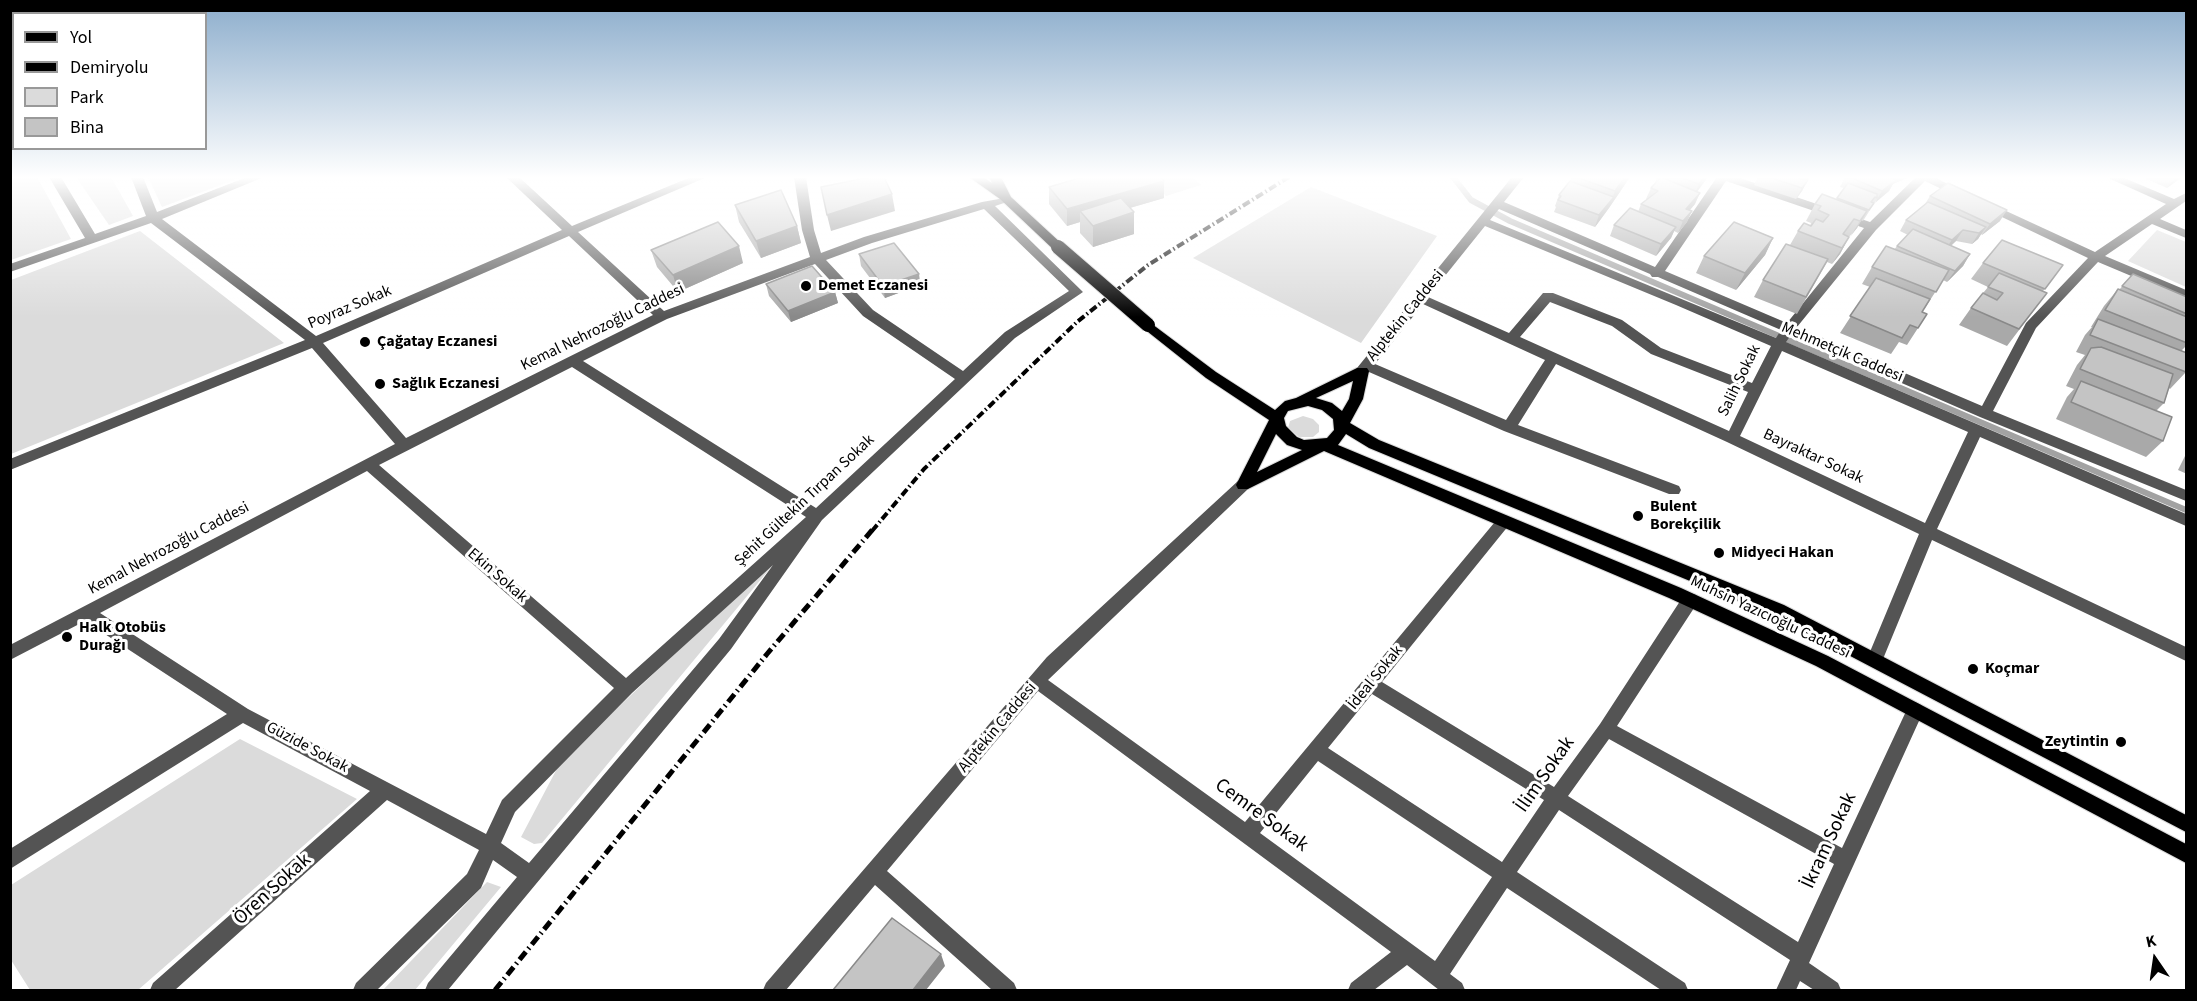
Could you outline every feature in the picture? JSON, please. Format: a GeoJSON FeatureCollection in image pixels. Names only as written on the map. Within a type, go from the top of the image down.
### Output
{"type":"FeatureCollection","features":[{"type":"Feature","properties":{"kind":"main road"},"geometry":{"type":"LineString","coordinates":[[1033,224],[1148,325],[1210,375],[1277,418],[1279,428],[1292,441],[1303,445],[1324,445]]}},
{"type":"Feature","properties":{"kind":"main road"},"geometry":{"type":"LineString","coordinates":[[1243,485],[1283,408],[1364,368]]}},
{"type":"Feature","properties":{"kind":"main road"},"geometry":{"type":"LineString","coordinates":[[1243,485],[1338,437],[1356,399],[1364,368]]}},
{"type":"Feature","properties":{"kind":"main road"},"geometry":{"type":"LineString","coordinates":[[1298,401],[1308,400],[1327,406],[1335,411],[1342,425]]}},
{"type":"Feature","properties":{"kind":"main road","name":"Muhsin Yazıcıoğlu Caddesi"},"geometry":{"type":"LineString","coordinates":[[1342,425],[1374,444],[1778,610],[2187,824]]}},
{"type":"Feature","properties":{"kind":"main road","name":"Muhsin Yazıcıoğlu Caddesi"},"geometry":{"type":"LineString","coordinates":[[1324,445],[1690,600],[1822,661],[2187,854]]}},
{"type":"Feature","properties":{"kind":"street"},"geometry":{"type":"LineString","coordinates":[[83,224],[92,239]]}},
{"type":"Feature","properties":{"kind":"street"},"geometry":{"type":"LineString","coordinates":[[10,268],[136,224]]}},
{"type":"Feature","properties":{"kind":"street"},"geometry":{"type":"LineString","coordinates":[[160,224],[313,342],[404,445]]}},
{"type":"Feature","properties":{"kind":"street"},"geometry":{"type":"LineString","coordinates":[[562,224],[662,316]]}},
{"type":"Feature","properties":{"kind":"street","name":"Poyraz Sokak"},"geometry":{"type":"LineString","coordinates":[[10,465],[313,342],[588,224]]}},
{"type":"Feature","properties":{"kind":"street"},"geometry":{"type":"LineString","coordinates":[[807,224],[817,258],[868,313],[963,378]]}},
{"type":"Feature","properties":{"kind":"street","name":"Kemal Nehrozoğlu Caddesi"},"geometry":{"type":"LineString","coordinates":[[10,653],[404,445],[662,316],[817,258],[924,224]]}},
{"type":"Feature","properties":{"kind":"street","name":"Şehit Gültekin Tırpan Sokak"},"geometry":{"type":"LineString","coordinates":[[363,990],[474,881],[508,806],[626,688],[817,516],[1010,335],[1077,292],[1005,224]]}},
{"type":"Feature","properties":{"kind":"street","name":"Alptekin Caddesi"},"geometry":{"type":"LineString","coordinates":[[1364,368],[1480,224]]}},
{"type":"Feature","properties":{"kind":"street","name":"Mehmetçik Caddesi"},"geometry":{"type":"LineString","coordinates":[[1489,224],[1779,344],[2187,520]]}},
{"type":"Feature","properties":{"kind":"street","name":"Mehmetçik Caddesi"},"geometry":{"type":"LineString","coordinates":[[1542,224],[1984,413],[2187,496]]}},
{"type":"Feature","properties":{"kind":"street"},"geometry":{"type":"LineString","coordinates":[[1656,274],[1691,224]]}},
{"type":"Feature","properties":{"kind":"street"},"geometry":{"type":"LineString","coordinates":[[1862,224],[1872,227]]}},
{"type":"Feature","properties":{"kind":"street","name":"Salih Sokak"},"geometry":{"type":"LineString","coordinates":[[1732,438],[1788,330],[1875,224]]}},
{"type":"Feature","properties":{"kind":"street"},"geometry":{"type":"LineString","coordinates":[[2024,224],[2187,295]]}},
{"type":"Feature","properties":{"kind":"street"},"geometry":{"type":"LineString","coordinates":[[1984,413],[2031,326],[2096,257],[2146,224]]}},
{"type":"Feature","properties":{"kind":"street"},"geometry":{"type":"LineString","coordinates":[[2161,224],[2187,234]]}},
{"type":"Feature","properties":{"kind":"street"},"geometry":{"type":"LineString","coordinates":[[1511,339],[1548,296],[1617,324],[1656,351],[1756,390]]}},
{"type":"Feature","properties":{"kind":"street","name":"Bayraktar Sokak"},"geometry":{"type":"LineString","coordinates":[[1420,298],[1732,438],[2187,654]]}},
{"type":"Feature","properties":{"kind":"street"},"geometry":{"type":"LineString","coordinates":[[1509,427],[1553,358]]}},
{"type":"Feature","properties":{"kind":"street"},"geometry":{"type":"LineString","coordinates":[[435,990],[725,644],[817,516],[574,362]]}},
{"type":"Feature","properties":{"kind":"street"},"geometry":{"type":"LineString","coordinates":[[1364,368],[1509,427],[1674,490]]}},
{"type":"Feature","properties":{"kind":"street"},"geometry":{"type":"LineString","coordinates":[[1875,659],[1928,531],[1976,429]]}},
{"type":"Feature","properties":{"kind":"street","name":"Ekin Sokak"},"geometry":{"type":"LineString","coordinates":[[368,464],[626,688]]}},
{"type":"Feature","properties":{"kind":"street","name":"Alptekin Caddesi"},"geometry":{"type":"LineString","coordinates":[[773,990],[1053,662],[1243,485]]}},
{"type":"Feature","properties":{"kind":"street","name":"İdeal Sokak"},"geometry":{"type":"LineString","coordinates":[[1247,834],[1504,521]]}},
{"type":"Feature","properties":{"kind":"street","name":"İlim Sokak"},"geometry":{"type":"LineString","coordinates":[[1437,976],[1556,798],[1606,729],[1690,600]]}},
{"type":"Feature","properties":{"kind":"street","name":"Güzide Sokak"},"geometry":{"type":"LineString","coordinates":[[86,613],[242,714],[490,846],[531,876]]}},
{"type":"Feature","properties":{"kind":"street","name":"Cemre Sokak"},"geometry":{"type":"LineString","coordinates":[[1038,681],[1407,952],[1455,990]]}},
{"type":"Feature","properties":{"kind":"street"},"geometry":{"type":"LineString","coordinates":[[1371,684],[1556,798],[1799,961],[1831,990]]}},
{"type":"Feature","properties":{"kind":"street","name":"İkram Sokak"},"geometry":{"type":"LineString","coordinates":[[1786,990],[1915,710]]}},
{"type":"Feature","properties":{"kind":"street"},"geometry":{"type":"LineString","coordinates":[[10,860],[242,714]]}},
{"type":"Feature","properties":{"kind":"street"},"geometry":{"type":"LineString","coordinates":[[1606,729],[1846,860]]}},
{"type":"Feature","properties":{"kind":"street"},"geometry":{"type":"LineString","coordinates":[[1316,750],[1678,990]]}},
{"type":"Feature","properties":{"kind":"street","name":"Ören Sokak"},"geometry":{"type":"LineString","coordinates":[[160,990],[385,790]]}},
{"type":"Feature","properties":{"kind":"street"},"geometry":{"type":"LineString","coordinates":[[875,873],[1007,990]]}},
{"type":"Feature","properties":{"kind":"street"},"geometry":{"type":"LineString","coordinates":[[1358,990],[1407,952]]}},
{"type":"Feature","properties":{"kind":"green space"},"geometry":{"type":"Polygon","coordinates":[[[11,224],[63,224],[71,239],[11,260],[11,224]]]}},
{"type":"Feature","properties":{"kind":"green space"},"geometry":{"type":"Polygon","coordinates":[[[1250,224],[1405,224],[1437,236],[1361,343],[1193,258],[1250,224]]]}},
{"type":"Feature","properties":{"kind":"green space"},"geometry":{"type":"Polygon","coordinates":[[[2157,230],[2186,242],[2186,287],[2128,261],[2157,230]]]}},
{"type":"Feature","properties":{"kind":"green space"},"geometry":{"type":"Polygon","coordinates":[[[140,231],[284,343],[11,454],[11,280],[140,231]]]}},
{"type":"Feature","properties":{"kind":"green space"},"geometry":{"type":"Polygon","coordinates":[[[1303,416],[1313,419],[1319,425],[1319,432],[1313,437],[1299,437],[1288,428],[1290,421],[1303,416]]]}},
{"type":"Feature","properties":{"kind":"green space"},"geometry":{"type":"Polygon","coordinates":[[[787,548],[542,843],[534,844],[521,837],[561,761],[787,548]]]}},
{"type":"Feature","properties":{"kind":"green space"},"geometry":{"type":"Polygon","coordinates":[[[240,739],[357,799],[138,990],[30,990],[11,960],[11,885],[240,739]]]}},
{"type":"Feature","properties":{"kind":"green space"},"geometry":{"type":"Polygon","coordinates":[[[487,882],[501,887],[415,990],[383,990],[487,882]]]}},
{"type":"Feature","properties":{"kind":"building"},"geometry":{"type":"Polygon","coordinates":[[[714,224],[719,224],[739,246],[673,275],[651,250],[714,224]]]}},
{"type":"Feature","properties":{"kind":"building"},"geometry":{"type":"Polygon","coordinates":[[[746,224],[796,224],[797,226],[756,241],[746,224]]]}},
{"type":"Feature","properties":{"kind":"building"},"geometry":{"type":"Polygon","coordinates":[[[1668,224],[1676,227],[1661,244],[1614,225],[1668,224]]]}},
{"type":"Feature","properties":{"kind":"building"},"geometry":{"type":"Polygon","coordinates":[[[1732,224],[1738,224],[1773,238],[1745,273],[1704,256],[1732,224]]]}},
{"type":"Feature","properties":{"kind":"building"},"geometry":{"type":"Polygon","coordinates":[[[1803,224],[1811,226],[1813,224],[1851,224],[1843,234],[1849,237],[1842,248],[1798,231],[1803,224]]]}},
{"type":"Feature","properties":{"kind":"building"},"geometry":{"type":"Polygon","coordinates":[[[1915,224],[1978,224],[1986,227],[1979,233],[1963,230],[1952,240],[1915,224]]]}},
{"type":"Feature","properties":{"kind":"building"},"geometry":{"type":"Polygon","coordinates":[[[1913,229],[1970,254],[1955,271],[1897,246],[1913,229]]]}},
{"type":"Feature","properties":{"kind":"building"},"geometry":{"type":"Polygon","coordinates":[[[2002,240],[2063,265],[2045,289],[1983,263],[2002,240]]]}},
{"type":"Feature","properties":{"kind":"building"},"geometry":{"type":"Polygon","coordinates":[[[894,243],[919,274],[883,286],[859,254],[894,243]]]}},
{"type":"Feature","properties":{"kind":"building"},"geometry":{"type":"Polygon","coordinates":[[[1786,244],[1828,259],[1806,297],[1763,280],[1786,244]]]}},
{"type":"Feature","properties":{"kind":"building"},"geometry":{"type":"Polygon","coordinates":[[[1886,246],[1949,270],[1936,292],[1872,267],[1886,246]]]}},
{"type":"Feature","properties":{"kind":"building"},"geometry":{"type":"Polygon","coordinates":[[[812,266],[835,292],[788,311],[766,284],[812,266]]]}},
{"type":"Feature","properties":{"kind":"building"},"geometry":{"type":"Polygon","coordinates":[[[1999,273],[2047,293],[2019,329],[1971,308],[1983,293],[1997,300],[2003,293],[1988,287],[1999,273]]]}},
{"type":"Feature","properties":{"kind":"building"},"geometry":{"type":"Polygon","coordinates":[[[2133,274],[2187,297],[2187,314],[2122,286],[2133,274]]]}},
{"type":"Feature","properties":{"kind":"building"},"geometry":{"type":"Polygon","coordinates":[[[1876,278],[1930,299],[1922,312],[1927,314],[1918,328],[1910,325],[1902,338],[1850,316],[1876,278]]]}},
{"type":"Feature","properties":{"kind":"building"},"geometry":{"type":"Polygon","coordinates":[[[2118,289],[2187,317],[2187,343],[2105,310],[2118,289]]]}},
{"type":"Feature","properties":{"kind":"building"},"geometry":{"type":"Polygon","coordinates":[[[2098,319],[2187,353],[2186,372],[2090,335],[2098,319]]]}},
{"type":"Feature","properties":{"kind":"building"},"geometry":{"type":"Polygon","coordinates":[[[2101,347],[2173,374],[2164,403],[2080,369],[2091,348],[2101,347]]]}},
{"type":"Feature","properties":{"kind":"building"},"geometry":{"type":"Polygon","coordinates":[[[2081,381],[2172,417],[2163,441],[2071,402],[2081,381]]]}},
{"type":"Feature","properties":{"kind":"building"},"geometry":{"type":"Polygon","coordinates":[[[892,918],[941,954],[913,990],[833,990],[892,918]]]}},
{"type":"Feature","properties":{"kind":"waterway"},"geometry":{"type":"LineString","coordinates":[[1516,224],[2186,510]]}},
{"type":"Feature","properties":{"kind":"railway"},"geometry":{"type":"LineString","coordinates":[[872,531],[924,469],[1077,322],[1148,265],[1214,224]]}},
{"type":"Feature","properties":{"kind":"railway"},"geometry":{"type":"LineString","coordinates":[[495,990],[767,654],[873,529]]}},
{"type":"Feature","properties":{"kind":"place","name":"Demet Eczanesi"},"geometry":{"type":"Point","coordinates":[806,286]}},
{"type":"Feature","properties":{"kind":"place","name":"Çağatay Eczanesi"},"geometry":{"type":"Point","coordinates":[365,342]}},
{"type":"Feature","properties":{"kind":"place","name":"Sağlık Eczanesi"},"geometry":{"type":"Point","coordinates":[380,384]}},
{"type":"Feature","properties":{"kind":"place","name":"Bulent Borekçilik"},"geometry":{"type":"Point","coordinates":[1638,516]}},
{"type":"Feature","properties":{"kind":"place","name":"Midyeci Hakan"},"geometry":{"type":"Point","coordinates":[1719,553]}},
{"type":"Feature","properties":{"kind":"place","name":"Halk Otobüs Durağı"},"geometry":{"type":"Point","coordinates":[67,637]}},
{"type":"Feature","properties":{"kind":"place","name":"Koçmar"},"geometry":{"type":"Point","coordinates":[1973,669]}},
{"type":"Feature","properties":{"kind":"place","name":"Zeytintin"},"geometry":{"type":"Point","coordinates":[2121,742]}}]}
